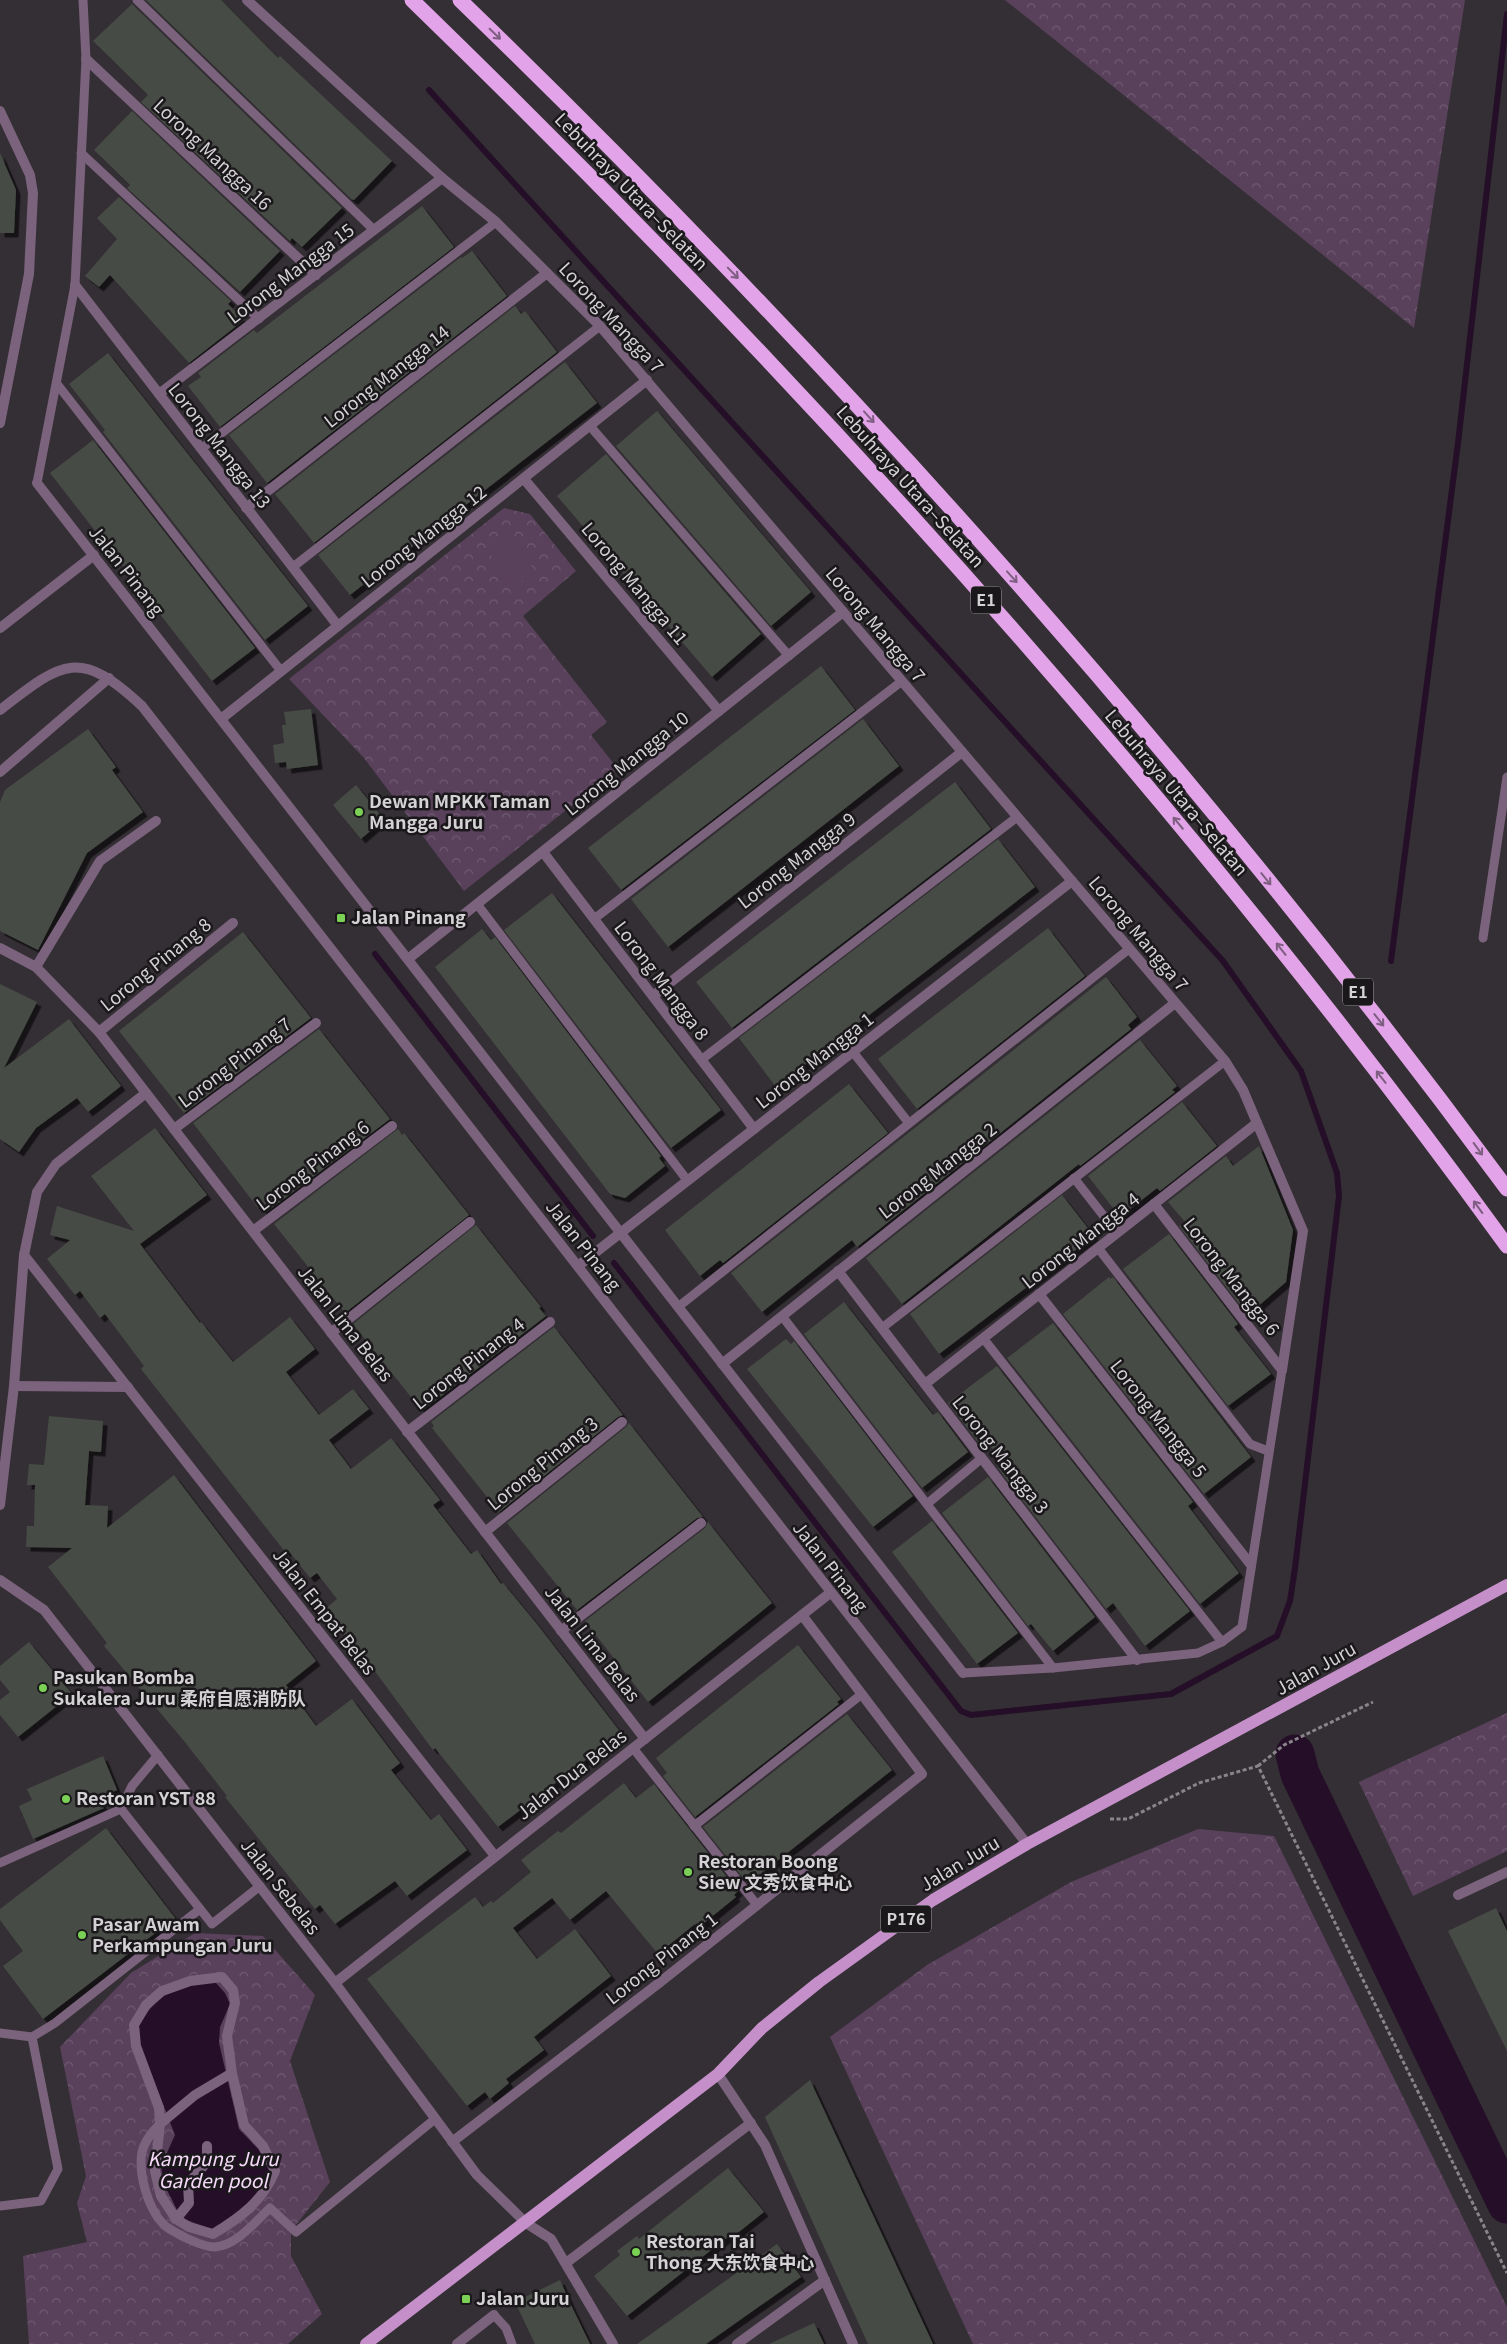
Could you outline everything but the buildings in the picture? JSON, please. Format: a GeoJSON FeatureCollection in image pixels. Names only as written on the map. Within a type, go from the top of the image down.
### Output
{"type":"FeatureCollection","features":[{"type":"Feature","properties":{"kind":"highway","name":"Lebuhraya Utara–Selatan"},"geometry":{"type":"LineString","coordinates":[[412,0],[593,176],[838,435],[960,570],[1128,763],[1254,914],[1443,1158],[1507,1246]]}},
{"type":"Feature","properties":{"kind":"highway","name":"Lebuhraya Utara–Selatan"},"geometry":{"type":"LineString","coordinates":[[460,0],[578,115],[762,302],[947,503],[1085,660],[1203,800],[1353,987],[1507,1188]]}},
{"type":"Feature","properties":{"kind":"main road","name":"Jalan Juru"},"geometry":{"type":"LineString","coordinates":[[366,2344],[718,2074],[762,2028],[819,1982],[933,1900],[1027,1844],[1507,1585]]}},
{"type":"Feature","properties":{"kind":"street","name":"Lorong Mangga 7"},"geometry":{"type":"LineString","coordinates":[[248,0],[442,178],[496,222],[600,326],[648,380],[1224,1061],[1243,1090],[1303,1231],[1282,1370]]}},
{"type":"Feature","properties":{"kind":"street","name":"Lorong Mangga 16"},"geometry":{"type":"LineString","coordinates":[[86,59],[316,275]]}},
{"type":"Feature","properties":{"kind":"street"},"geometry":{"type":"LineString","coordinates":[[0,110],[30,175],[33,194],[29,274],[0,423]]}},
{"type":"Feature","properties":{"kind":"street","name":"Lorong Mangga 15"},"geometry":{"type":"LineString","coordinates":[[159,394],[442,178]]}},
{"type":"Feature","properties":{"kind":"street","name":"Lorong Mangga 14"},"geometry":{"type":"LineString","coordinates":[[246,508],[547,273]]}},
{"type":"Feature","properties":{"kind":"street","name":"Lorong Mangga 13"},"geometry":{"type":"LineString","coordinates":[[75,285],[338,626]]}},
{"type":"Feature","properties":{"kind":"street","name":"Lorong Mangga 12"},"geometry":{"type":"LineString","coordinates":[[221,719],[648,380]]}},
{"type":"Feature","properties":{"kind":"street"},"geometry":{"type":"LineString","coordinates":[[0,384],[5,396]]}},
{"type":"Feature","properties":{"kind":"street","name":"Lorong Mangga 11"},"geometry":{"type":"LineString","coordinates":[[524,478],[719,711]]}},
{"type":"Feature","properties":{"kind":"street","name":"Jalan Pinang"},"geometry":{"type":"LineString","coordinates":[[37,483],[963,1673]]}},
{"type":"Feature","properties":{"kind":"street"},"geometry":{"type":"LineString","coordinates":[[1,626],[94,555]]}},
{"type":"Feature","properties":{"kind":"street","name":"Lorong Mangga 10"},"geometry":{"type":"LineString","coordinates":[[408,959],[843,612]]}},
{"type":"Feature","properties":{"kind":"street","name":"Jalan Pinang"},"geometry":{"type":"LineString","coordinates":[[0,710],[52,672],[69,667],[84,667],[109,678],[142,706],[1027,1844]]}},
{"type":"Feature","properties":{"kind":"street"},"geometry":{"type":"LineString","coordinates":[[0,772],[109,678]]}},
{"type":"Feature","properties":{"kind":"street","name":"Lorong Mangga 9"},"geometry":{"type":"LineString","coordinates":[[653,996],[962,752]]}},
{"type":"Feature","properties":{"kind":"street"},"geometry":{"type":"LineString","coordinates":[[36,967],[100,861],[156,822]]}},
{"type":"Feature","properties":{"kind":"street","name":"Lorong Mangga 8"},"geometry":{"type":"LineString","coordinates":[[542,852],[754,1129]]}},
{"type":"Feature","properties":{"kind":"street","name":"Lorong Mangga 1"},"geometry":{"type":"LineString","coordinates":[[578,1266],[1072,881]]}},
{"type":"Feature","properties":{"kind":"street","name":"Lorong Pinang 8"},"geometry":{"type":"LineString","coordinates":[[100,1032],[233,923]]}},
{"type":"Feature","properties":{"kind":"street","name":"Jalan Lima Belas"},"geometry":{"type":"LineString","coordinates":[[0,948],[36,967],[100,1032],[645,1739]]}},
{"type":"Feature","properties":{"kind":"street","name":"Lorong Mangga 2"},"geometry":{"type":"LineString","coordinates":[[722,1364],[1175,1003]]}},
{"type":"Feature","properties":{"kind":"street","name":"Lorong Pinang 7"},"geometry":{"type":"LineString","coordinates":[[174,1129],[316,1023]]}},
{"type":"Feature","properties":{"kind":"street"},"geometry":{"type":"LineString","coordinates":[[0,1505],[14,1386],[24,1255],[37,1192],[56,1164],[146,1093]]}},
{"type":"Feature","properties":{"kind":"street","name":"Lorong Mangga 4"},"geometry":{"type":"LineString","coordinates":[[925,1384],[1257,1123]]}},
{"type":"Feature","properties":{"kind":"street","name":"Lorong Pinang 6"},"geometry":{"type":"LineString","coordinates":[[253,1231],[392,1126]]}},
{"type":"Feature","properties":{"kind":"street","name":"Lorong Mangga 6"},"geometry":{"type":"LineString","coordinates":[[1154,1204],[1282,1370]]}},
{"type":"Feature","properties":{"kind":"street"},"geometry":{"type":"LineString","coordinates":[[331,1333],[470,1222]]}},
{"type":"Feature","properties":{"kind":"street","name":"Jalan Empat Belas"},"geometry":{"type":"LineString","coordinates":[[24,1255],[495,1856]]}},
{"type":"Feature","properties":{"kind":"street","name":"Lorong Mangga 3"},"geometry":{"type":"LineString","coordinates":[[838,1271],[1137,1660]]}},
{"type":"Feature","properties":{"kind":"street","name":"Lorong Mangga 5"},"geometry":{"type":"LineString","coordinates":[[1039,1294],[1251,1565]]}},
{"type":"Feature","properties":{"kind":"street","name":"Lorong Pinang 4"},"geometry":{"type":"LineString","coordinates":[[408,1432],[550,1322]]}},
{"type":"Feature","properties":{"kind":"street"},"geometry":{"type":"LineString","coordinates":[[14,1386],[128,1387]]}},
{"type":"Feature","properties":{"kind":"street","name":"Lorong Pinang 3"},"geometry":{"type":"LineString","coordinates":[[485,1532],[622,1422]]}},
{"type":"Feature","properties":{"kind":"street"},"geometry":{"type":"LineString","coordinates":[[561,1631],[702,1523]]}},
{"type":"Feature","properties":{"kind":"street","name":"Jalan Sebelas"},"geometry":{"type":"LineString","coordinates":[[0,1580],[44,1610],[335,1983],[477,2175],[526,2223],[551,2240],[613,2344]]}},
{"type":"Feature","properties":{"kind":"street","name":"Jalan Dua Belas"},"geometry":{"type":"LineString","coordinates":[[335,1983],[830,1593]]}},
{"type":"Feature","properties":{"kind":"street","name":"Lorong Pinang 1"},"geometry":{"type":"LineString","coordinates":[[452,2142],[922,1774],[802,1615]]}},
{"type":"Feature","properties":{"kind":"street"},"geometry":{"type":"LineString","coordinates":[[1458,1895],[1507,1872]]}},
{"type":"Feature","properties":{"kind":"street"},"geometry":{"type":"LineString","coordinates":[[222,1977],[233,1990],[235,2002],[227,2036],[232,2073],[244,2125],[263,2146],[275,2171],[268,2188],[248,2211],[213,2234],[189,2227],[176,2219],[161,2196],[155,2170],[160,2124],[159,2108],[136,2046],[134,2025],[146,2005],[162,1991],[190,1981],[222,1977]]}},
{"type":"Feature","properties":{"kind":"street"},"geometry":{"type":"LineString","coordinates":[[160,2124],[195,2095],[232,2073]]}},
{"type":"Feature","properties":{"kind":"street"},"geometry":{"type":"LineString","coordinates":[[718,2074],[765,2145],[853,2344]]}},
{"type":"Feature","properties":{"kind":"street"},"geometry":{"type":"LineString","coordinates":[[566,2263],[751,2124]]}},
{"type":"Feature","properties":{"kind":"street"},"geometry":{"type":"LineString","coordinates":[[176,2219],[189,2203],[188,2184],[207,2162],[207,2146]]}},
{"type":"Feature","properties":{"kind":"street"},"geometry":{"type":"LineString","coordinates":[[737,2344],[825,2280]]}},
{"type":"Feature","properties":{"kind":"street"},"geometry":{"type":"LineString","coordinates":[[456,2344],[494,2315]]}},
{"type":"Feature","properties":{"kind":"lane"},"geometry":{"type":"LineString","coordinates":[[37,483],[75,285],[86,59],[83,0]]}},
{"type":"Feature","properties":{"kind":"lane"},"geometry":{"type":"LineString","coordinates":[[137,0],[374,230]]}},
{"type":"Feature","properties":{"kind":"lane"},"geometry":{"type":"LineString","coordinates":[[81,153],[259,318]]}},
{"type":"Feature","properties":{"kind":"lane"},"geometry":{"type":"LineString","coordinates":[[201,449],[496,222]]}},
{"type":"Feature","properties":{"kind":"lane"},"geometry":{"type":"LineString","coordinates":[[292,567],[600,326]]}},
{"type":"Feature","properties":{"kind":"lane"},"geometry":{"type":"LineString","coordinates":[[57,384],[281,671]]}},
{"type":"Feature","properties":{"kind":"lane"},"geometry":{"type":"LineString","coordinates":[[590,426],[789,656]]}},
{"type":"Feature","properties":{"kind":"lane"},"geometry":{"type":"LineString","coordinates":[[594,918],[902,681]]}},
{"type":"Feature","properties":{"kind":"lane"},"geometry":{"type":"LineString","coordinates":[[1483,938],[1507,777]]}},
{"type":"Feature","properties":{"kind":"lane"},"geometry":{"type":"LineString","coordinates":[[701,1060],[1016,816]]}},
{"type":"Feature","properties":{"kind":"lane"},"geometry":{"type":"LineString","coordinates":[[477,904],[687,1180]]}},
{"type":"Feature","properties":{"kind":"lane"},"geometry":{"type":"LineString","coordinates":[[678,1307],[908,1122],[1129,949]]}},
{"type":"Feature","properties":{"kind":"lane"},"geometry":{"type":"LineString","coordinates":[[853,1052],[908,1122]]}},
{"type":"Feature","properties":{"kind":"lane"},"geometry":{"type":"LineString","coordinates":[[882,1328],[1224,1061]]}},
{"type":"Feature","properties":{"kind":"lane"},"geometry":{"type":"LineString","coordinates":[[1074,1178],[1117,1233]]}},
{"type":"Feature","properties":{"kind":"lane"},"geometry":{"type":"LineString","coordinates":[[1098,1248],[1250,1444],[1268,1451]]}},
{"type":"Feature","properties":{"kind":"lane"},"geometry":{"type":"LineString","coordinates":[[782,1316],[1053,1668]]}},
{"type":"Feature","properties":{"kind":"lane"},"geometry":{"type":"LineString","coordinates":[[983,1338],[1222,1642]]}},
{"type":"Feature","properties":{"kind":"lane"},"geometry":{"type":"LineString","coordinates":[[963,1673],[1053,1668],[1198,1653],[1222,1642],[1242,1628],[1282,1370]]}},
{"type":"Feature","properties":{"kind":"lane"},"geometry":{"type":"LineString","coordinates":[[927,1504],[982,1458]]}},
{"type":"Feature","properties":{"kind":"lane"},"geometry":{"type":"LineString","coordinates":[[694,1826],[862,1694]]}},
{"type":"Feature","properties":{"kind":"lane"},"geometry":{"type":"LineString","coordinates":[[633,1748],[757,1905]]}},
{"type":"Feature","properties":{"kind":"lane"},"geometry":{"type":"LineString","coordinates":[[0,1863],[121,1809],[132,1786],[158,1755]]}},
{"type":"Feature","properties":{"kind":"lane"},"geometry":{"type":"LineString","coordinates":[[121,1809],[212,1924],[260,1886]]}},
{"type":"Feature","properties":{"kind":"lane"},"geometry":{"type":"LineString","coordinates":[[0,2033],[32,2037],[55,2023],[200,1908]]}},
{"type":"Feature","properties":{"kind":"lane"},"geometry":{"type":"LineString","coordinates":[[0,2206],[41,2201],[58,2169],[32,2037]]}},
{"type":"Feature","properties":{"kind":"lane"},"geometry":{"type":"LineString","coordinates":[[160,2124],[148,2136],[142,2152],[142,2170],[153,2209],[163,2224],[199,2244],[216,2247],[238,2238],[270,2208],[296,2232],[435,2119]]}},
{"type":"Feature","properties":{"kind":"lane"},"geometry":{"type":"LineString","coordinates":[[494,2315],[506,2328],[512,2344]]}},
{"type":"Feature","properties":{"kind":"path"},"geometry":{"type":"LineString","coordinates":[[1077,1818],[1128,1819],[1199,1783],[1258,1766],[1284,1745],[1373,1702]]}},
{"type":"Feature","properties":{"kind":"path"},"geometry":{"type":"LineString","coordinates":[[1258,1766],[1507,2273]]}},
{"type":"Feature","properties":{"kind":"green space"},"geometry":{"type":"Polygon","coordinates":[[[1005,0],[1465,0],[1414,328],[1005,0]]]}},
{"type":"Feature","properties":{"kind":"green space"},"geometry":{"type":"Polygon","coordinates":[[[504,508],[530,514],[576,571],[523,616],[607,722],[591,735],[618,769],[464,891],[364,758],[289,679],[504,508]]]}},
{"type":"Feature","properties":{"kind":"green space"},"geometry":{"type":"Polygon","coordinates":[[[509,538],[535,571],[515,586],[490,554],[509,538]]]}},
{"type":"Feature","properties":{"kind":"green space"},"geometry":{"type":"Polygon","coordinates":[[[1507,1713],[1507,1851],[1413,1896],[1359,1782],[1507,1713]]]}},
{"type":"Feature","properties":{"kind":"green space"},"geometry":{"type":"Polygon","coordinates":[[[1198,1829],[1274,1836],[1507,2307],[1507,2344],[973,2344],[830,2037],[927,1965],[1071,1882],[1198,1829]]]}},
{"type":"Feature","properties":{"kind":"green space"},"geometry":{"type":"Polygon","coordinates":[[[195,1933],[263,1936],[315,1995],[290,2061],[330,2182],[291,2231],[291,2256],[322,2314],[288,2344],[29,2344],[23,2256],[87,2242],[77,2203],[86,2176],[60,2047],[131,1973],[195,1933]]]}},
{"type":"Feature","properties":{"kind":"water","name":"Kampung Juru Garden pool"},"geometry":{"type":"Polygon","coordinates":[[[199,1981],[216,1983],[225,1993],[230,2004],[220,2027],[219,2043],[239,2129],[259,2150],[270,2170],[254,2198],[232,2218],[214,2230],[181,2218],[164,2184],[161,2166],[175,2135],[140,2045],[139,2023],[152,2006],[158,2000],[178,1988],[199,1981]]]}},
{"type":"Feature","properties":{"kind":"waterway"},"geometry":{"type":"LineString","coordinates":[[1391,961],[1458,443],[1507,14]]}},
{"type":"Feature","properties":{"kind":"waterway"},"geometry":{"type":"LineString","coordinates":[[429,90],[1223,961],[1301,1071],[1337,1173],[1339,1196],[1295,1568],[1290,1601],[1277,1636],[1171,1694],[971,1715],[961,1711],[614,1263]]}},
{"type":"Feature","properties":{"kind":"waterway"},"geometry":{"type":"LineString","coordinates":[[375,954],[593,1236]]}},
{"type":"Feature","properties":{"kind":"waterway"},"geometry":{"type":"LineString","coordinates":[[1295,1754],[1300,1774],[1507,2204]]}},
{"type":"Feature","properties":{"kind":"place","name":"Dewan MPKK Taman Mangga Juru"},"geometry":{"type":"Point","coordinates":[359,812]}},
{"type":"Feature","properties":{"kind":"place","name":"Jalan Pinang"},"geometry":{"type":"Point","coordinates":[341,918]}},
{"type":"Feature","properties":{"kind":"place","name":"Pasukan Bomba Sukalera Juru 柔府自愿消防队"},"geometry":{"type":"Point","coordinates":[43,1688]}},
{"type":"Feature","properties":{"kind":"place","name":"Restoran YST 88"},"geometry":{"type":"Point","coordinates":[66,1799]}},
{"type":"Feature","properties":{"kind":"place","name":"Restoran Boong Siew 文秀饮食中心"},"geometry":{"type":"Point","coordinates":[688,1872]}},
{"type":"Feature","properties":{"kind":"place","name":"Pasar Awam Perkampungan Juru"},"geometry":{"type":"Point","coordinates":[82,1935]}},
{"type":"Feature","properties":{"kind":"place","name":"Restoran Tai Thong 大东饮食中心"},"geometry":{"type":"Point","coordinates":[636,2252]}},
{"type":"Feature","properties":{"kind":"place","name":"Jalan Juru"},"geometry":{"type":"Point","coordinates":[466,2299]}}]}
